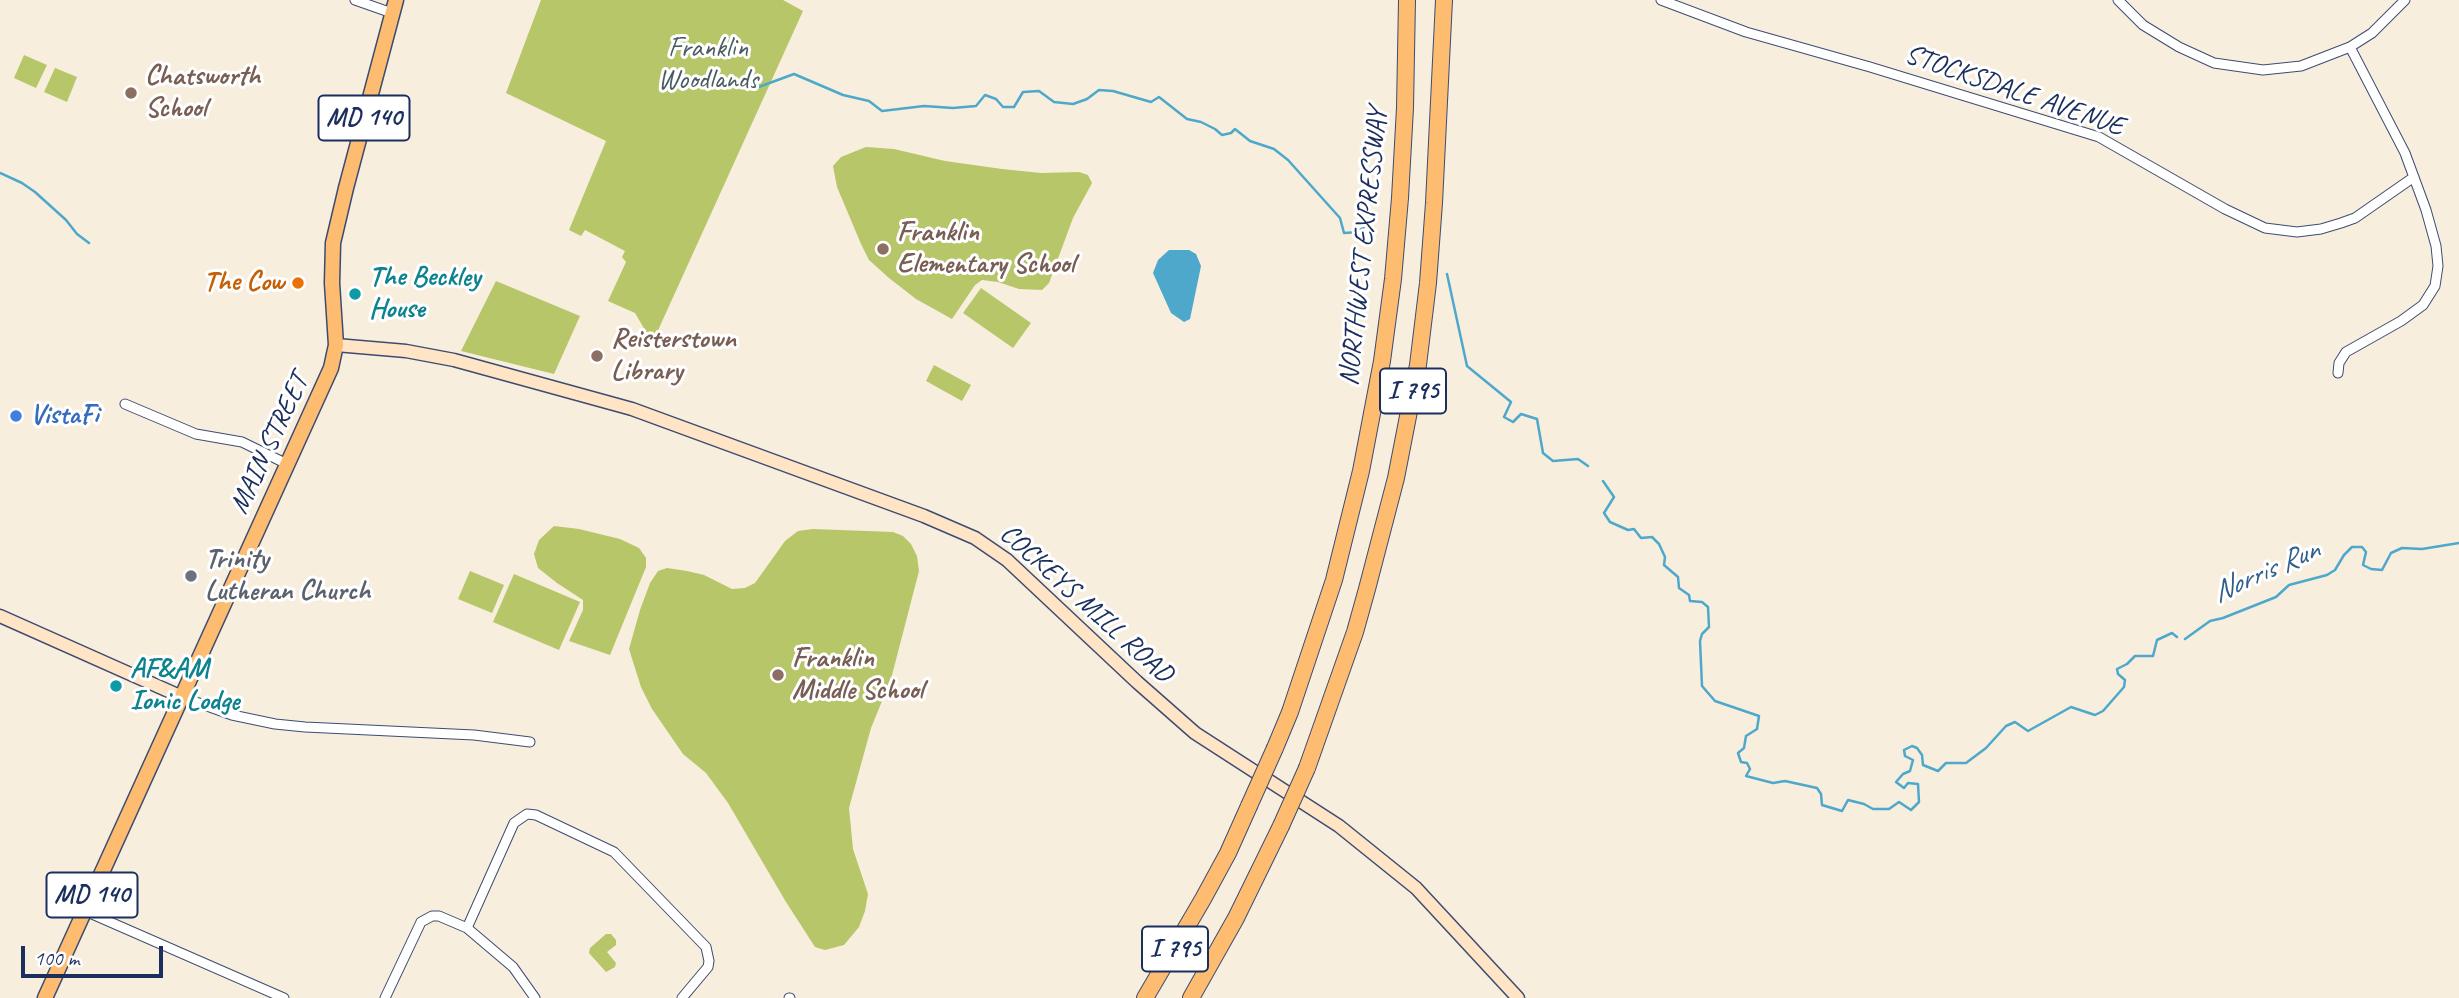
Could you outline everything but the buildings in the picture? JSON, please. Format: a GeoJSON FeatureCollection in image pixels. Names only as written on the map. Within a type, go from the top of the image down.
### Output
{"type":"FeatureCollection","features":[{"type":"Feature","properties":{"kind":"highway","name":"NORTHWEST EXPRESSWAY"},"geometry":{"type":"LineString","coordinates":[[1145,998],[1228,853],[1290,712],[1334,580],[1378,387],[1393,279],[1405,108],[1407,0]]}},
{"type":"Feature","properties":{"kind":"highway","name":"I 795"},"geometry":{"type":"LineString","coordinates":[[1191,998],[1236,918],[1307,768],[1355,632],[1396,478],[1418,365],[1428,283],[1444,0]]}},
{"type":"Feature","properties":{"kind":"main road","name":"MAIN STREET"},"geometry":{"type":"LineString","coordinates":[[45,998],[331,368],[337,345],[332,283],[334,243],[394,7]]}},
{"type":"Feature","properties":{"kind":"street"},"geometry":{"type":"LineString","coordinates":[[355,0],[394,7]]}},
{"type":"Feature","properties":{"kind":"street","name":"STOCKSDALE AVENUE"},"geometry":{"type":"LineString","coordinates":[[1661,0],[1746,32],[2099,137],[2225,209],[2265,228],[2297,232],[2341,223],[2355,218],[2414,177]]}},
{"type":"Feature","properties":{"kind":"street"},"geometry":{"type":"LineString","coordinates":[[2118,0],[2143,26],[2214,63],[2279,69],[2301,66],[2350,47],[2372,33],[2405,0]]}},
{"type":"Feature","properties":{"kind":"street"},"geometry":{"type":"LineString","coordinates":[[2338,373],[2339,363],[2346,352],[2414,313],[2431,295],[2438,266],[2436,246],[2426,210],[2405,153],[2350,47]]}},
{"type":"Feature","properties":{"kind":"street","name":"COCKEYS MILL ROAD"},"geometry":{"type":"LineString","coordinates":[[337,345],[406,351],[454,360],[632,409],[913,511],[975,538],[1007,560],[1193,731],[1226,755],[1339,826],[1416,888],[1518,998]]}},
{"type":"Feature","properties":{"kind":"street"},"geometry":{"type":"LineString","coordinates":[[125,404],[196,434],[242,442],[287,464]]}},
{"type":"Feature","properties":{"kind":"street"},"geometry":{"type":"LineString","coordinates":[[0,616],[182,697],[232,715],[305,727],[474,735],[530,742]]}},
{"type":"Feature","properties":{"kind":"street"},"geometry":{"type":"LineString","coordinates":[[467,928],[514,823],[527,814],[537,815],[614,852],[706,947],[708,967],[682,998]]}},
{"type":"Feature","properties":{"kind":"street"},"geometry":{"type":"LineString","coordinates":[[85,911],[284,998]]}},
{"type":"Feature","properties":{"kind":"street"},"geometry":{"type":"LineString","coordinates":[[385,998],[421,922],[432,916],[439,916],[467,928],[513,967],[535,998]]}},
{"type":"Feature","properties":{"kind":"green space","name":"Franklin Woodlands"},"geometry":{"type":"Polygon","coordinates":[[[541,0],[783,0],[803,11],[650,348],[645,330],[635,313],[608,301],[626,262],[622,257],[625,251],[585,230],[581,236],[569,230],[606,141],[506,93],[541,0]]]}},
{"type":"Feature","properties":{"kind":"green space"},"geometry":{"type":"Polygon","coordinates":[[[24,55],[47,65],[36,88],[14,78],[24,55]]]}},
{"type":"Feature","properties":{"kind":"green space"},"geometry":{"type":"Polygon","coordinates":[[[55,68],[77,77],[67,102],[44,92],[55,68]]]}},
{"type":"Feature","properties":{"kind":"green space"},"geometry":{"type":"Polygon","coordinates":[[[866,147],[894,149],[945,161],[1002,169],[1041,173],[1079,172],[1088,175],[1092,183],[1073,218],[1049,283],[1042,290],[1019,289],[982,280],[975,285],[952,319],[916,299],[889,278],[869,260],[861,244],[837,187],[833,166],[841,157],[866,147]]]}},
{"type":"Feature","properties":{"kind":"green space"},"geometry":{"type":"Polygon","coordinates":[[[496,281],[580,316],[554,374],[461,351],[496,281]]]}},
{"type":"Feature","properties":{"kind":"green space"},"geometry":{"type":"Polygon","coordinates":[[[981,288],[1031,323],[1013,348],[963,313],[981,288]]]}},
{"type":"Feature","properties":{"kind":"green space"},"geometry":{"type":"Polygon","coordinates":[[[934,365],[971,385],[962,401],[926,381],[934,365]]]}},
{"type":"Feature","properties":{"kind":"green space"},"geometry":{"type":"Polygon","coordinates":[[[554,526],[620,539],[639,548],[646,558],[646,567],[610,655],[569,641],[583,610],[583,600],[538,568],[534,554],[539,540],[554,526]]]}},
{"type":"Feature","properties":{"kind":"green space"},"geometry":{"type":"Polygon","coordinates":[[[813,529],[893,532],[903,536],[911,544],[917,556],[919,571],[891,679],[871,728],[849,808],[853,849],[868,894],[865,911],[859,927],[844,945],[825,950],[815,947],[728,803],[706,773],[683,754],[652,709],[641,687],[629,649],[650,583],[658,571],[667,568],[687,571],[704,575],[732,589],[745,588],[755,583],[785,541],[798,531],[813,529]]]}},
{"type":"Feature","properties":{"kind":"green space"},"geometry":{"type":"Polygon","coordinates":[[[470,571],[504,585],[492,613],[458,599],[470,571]]]}},
{"type":"Feature","properties":{"kind":"green space"},"geometry":{"type":"Polygon","coordinates":[[[514,574],[580,602],[559,650],[493,622],[514,574]]]}},
{"type":"Feature","properties":{"kind":"green space"},"geometry":{"type":"Polygon","coordinates":[[[606,934],[611,934],[616,940],[616,945],[607,952],[616,963],[615,967],[606,972],[589,953],[590,948],[606,934]]]}},
{"type":"Feature","properties":{"kind":"water"},"geometry":{"type":"Polygon","coordinates":[[[1169,250],[1189,250],[1196,254],[1201,266],[1190,319],[1184,322],[1171,313],[1153,273],[1158,260],[1169,250]]]}},
{"type":"Feature","properties":{"kind":"waterway","name":"Norris Run"},"geometry":{"type":"LineString","coordinates":[[756,88],[794,74],[843,95],[869,101],[882,111],[924,106],[976,106],[985,95],[996,99],[1003,107],[1014,107],[1023,92],[1039,91],[1054,102],[1073,104],[1087,99],[1099,90],[1113,91],[1151,102],[1159,97],[1187,119],[1201,122],[1222,135],[1235,129],[1250,141],[1274,149],[1288,160],[1340,218],[1344,233],[1358,232],[1365,226]]}},
{"type":"Feature","properties":{"kind":"waterway"},"geometry":{"type":"LineString","coordinates":[[0,173],[35,192],[89,243]]}},
{"type":"Feature","properties":{"kind":"waterway"},"geometry":{"type":"LineString","coordinates":[[1447,274],[1467,366],[1511,402],[1504,417],[1513,422],[1521,414],[1537,419],[1543,453],[1553,461],[1578,459],[1588,466]]}},
{"type":"Feature","properties":{"kind":"waterway"},"geometry":{"type":"LineString","coordinates":[[1603,481],[1614,497],[1604,513],[1610,522],[1628,530],[1634,529],[1641,538],[1652,537],[1665,557],[1664,565],[1678,577],[1679,588],[1689,595],[1690,601],[1702,602],[1708,607],[1709,627],[1702,634],[1700,641],[1702,686],[1715,701],[1759,716],[1757,729],[1746,736],[1744,748],[1738,753],[1741,762],[1747,763],[1750,769],[1746,776],[1773,783],[1785,781],[1817,788],[1821,794],[1822,805],[1842,811],[1848,800],[1873,809],[1889,809],[1899,802],[1911,810],[1919,802],[1918,784],[1908,783],[1904,788],[1896,782],[1910,771],[1913,760],[1905,756],[1904,750],[1912,746],[1922,755],[1923,765],[1938,771],[1946,763],[1966,763],[1986,748],[2006,726],[2015,722],[2028,731],[2071,707],[2095,715],[2103,711],[2124,687],[2125,680],[2118,674],[2117,669],[2135,656],[2153,656],[2157,640],[2172,633],[2177,637]]}},
{"type":"Feature","properties":{"kind":"waterway","name":"Norris Run"},"geometry":{"type":"LineString","coordinates":[[2185,639],[2210,621],[2276,597],[2289,585],[2327,575],[2335,570],[2352,547],[2362,547],[2366,552],[2363,565],[2382,570],[2391,553],[2402,548],[2422,549],[2459,543]]}},
{"type":"Feature","properties":{"kind":"place","name":"Chatsworth School"},"geometry":{"type":"Point","coordinates":[131,93]}},
{"type":"Feature","properties":{"kind":"place","name":"Franklin Elementary School"},"geometry":{"type":"Point","coordinates":[883,249]}},
{"type":"Feature","properties":{"kind":"place","name":"The Cow"},"geometry":{"type":"Point","coordinates":[298,283]}},
{"type":"Feature","properties":{"kind":"place","name":"The Beckley House"},"geometry":{"type":"Point","coordinates":[355,294]}},
{"type":"Feature","properties":{"kind":"place","name":"Reisterstown Library"},"geometry":{"type":"Point","coordinates":[597,356]}},
{"type":"Feature","properties":{"kind":"place","name":"VistaFi"},"geometry":{"type":"Point","coordinates":[16,416]}},
{"type":"Feature","properties":{"kind":"place","name":"Trinity Lutheran Church"},"geometry":{"type":"Point","coordinates":[191,576]}},
{"type":"Feature","properties":{"kind":"place","name":"Franklin Middle School"},"geometry":{"type":"Point","coordinates":[778,675]}},
{"type":"Feature","properties":{"kind":"place","name":"AF&AM Ionic Lodge"},"geometry":{"type":"Point","coordinates":[116,686]}}]}
